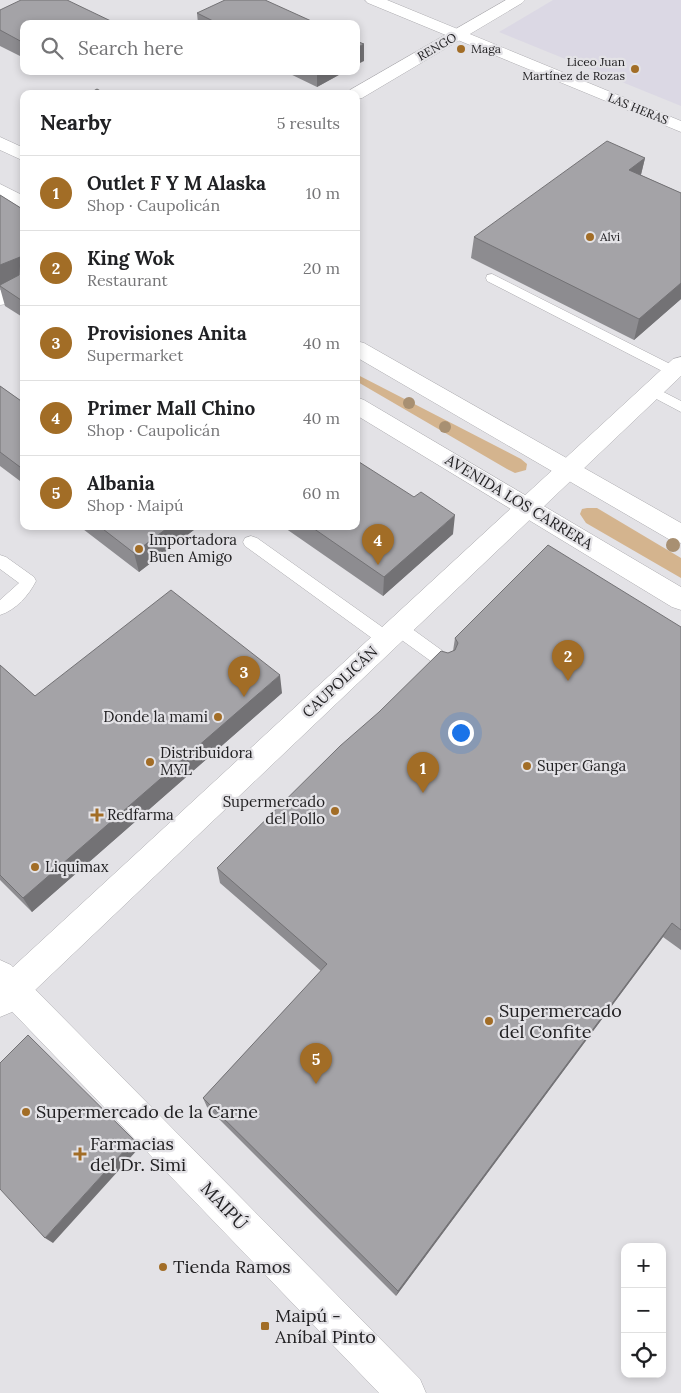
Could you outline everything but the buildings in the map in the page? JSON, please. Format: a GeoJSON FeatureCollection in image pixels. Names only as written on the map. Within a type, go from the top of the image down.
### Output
{"type":"FeatureCollection","features":[{"type":"Feature","properties":{"kind":"main road","name":"LAS HERAS"},"geometry":{"type":"LineString","coordinates":[[373,0],[681,127]]}},
{"type":"Feature","properties":{"kind":"main road","name":"RENGO"},"geometry":{"type":"LineString","coordinates":[[360,92],[517,0]]}},
{"type":"Feature","properties":{"kind":"main road"},"geometry":{"type":"LineString","coordinates":[[0,142],[20,154]]}},
{"type":"Feature","properties":{"kind":"main road"},"geometry":{"type":"LineString","coordinates":[[0,190],[20,202]]}},
{"type":"Feature","properties":{"kind":"main road"},"geometry":{"type":"LineString","coordinates":[[0,299],[20,287]]}},
{"type":"Feature","properties":{"kind":"main road"},"geometry":{"type":"LineString","coordinates":[[360,350],[681,534]]}},
{"type":"Feature","properties":{"kind":"main road","name":"CAUPOLICÁN"},"geometry":{"type":"LineString","coordinates":[[4,989],[392,634],[677,367]]}},
{"type":"Feature","properties":{"kind":"main road","name":"AVENIDA LOS CARRERA"},"geometry":{"type":"LineString","coordinates":[[360,406],[681,600]]}},
{"type":"Feature","properties":{"kind":"main road","name":"MAIPÚ"},"geometry":{"type":"LineString","coordinates":[[4,989],[406,1393]]}},
{"type":"Feature","properties":{"kind":"lane"},"geometry":{"type":"LineString","coordinates":[[492,278],[677,367]]}},
{"type":"Feature","properties":{"kind":"lane"},"geometry":{"type":"LineString","coordinates":[[652,391],[681,407]]}},
{"type":"Feature","properties":{"kind":"lane"},"geometry":{"type":"LineString","coordinates":[[251,542],[392,634],[445,662]]}},
{"type":"Feature","properties":{"kind":"lane"},"geometry":{"type":"LineString","coordinates":[[0,561],[28,581],[22,591],[0,608]]}},
{"type":"Feature","properties":{"kind":"shaded area","name":"Liceo Juan Martínez de Rozas"},"geometry":{"type":"Polygon","coordinates":[[[553,0],[681,0],[681,106],[499,32],[553,0]]]}},
{"type":"Feature","properties":{"kind":"shaded area"},"geometry":{"type":"Polygon","coordinates":[[[360,376],[521,459],[527,464],[526,470],[515,473],[360,383],[360,376]]]}},
{"type":"Feature","properties":{"kind":"shaded area"},"geometry":{"type":"Polygon","coordinates":[[[597,508],[681,558],[681,578],[586,523],[580,514],[582,509],[597,508]]]}},
{"type":"Feature","properties":{"kind":"place","name":"Maga"},"geometry":{"type":"Point","coordinates":[461,49]}},
{"type":"Feature","properties":{"kind":"place","name":"Liceo Juan Martínez de Rozas"},"geometry":{"type":"Point","coordinates":[635,69]}},
{"type":"Feature","properties":{"kind":"place","name":"Alvi"},"geometry":{"type":"Point","coordinates":[590,237]}},
{"type":"Feature","properties":{"kind":"place","name":"Importadora Buen Amigo"},"geometry":{"type":"Point","coordinates":[139,549]}},
{"type":"Feature","properties":{"kind":"place","name":"Primer Mall Chino"},"geometry":{"type":"Point","coordinates":[378,565]}},
{"type":"Feature","properties":{"kind":"place","name":"King Wok"},"geometry":{"type":"Point","coordinates":[568,681]}},
{"type":"Feature","properties":{"kind":"place","name":"Provisiones Anita"},"geometry":{"type":"Point","coordinates":[244,697]}},
{"type":"Feature","properties":{"kind":"place","name":"Donde la mami"},"geometry":{"type":"Point","coordinates":[218,717]}},
{"type":"Feature","properties":{"kind":"place","name":"Distribuidora MYL"},"geometry":{"type":"Point","coordinates":[150,762]}},
{"type":"Feature","properties":{"kind":"place","name":"Super Ganga"},"geometry":{"type":"Point","coordinates":[527,766]}},
{"type":"Feature","properties":{"kind":"place","name":"Outlet F Y M Alaska"},"geometry":{"type":"Point","coordinates":[423,793]}},
{"type":"Feature","properties":{"kind":"place","name":"Supermercado del Pollo"},"geometry":{"type":"Point","coordinates":[335,811]}},
{"type":"Feature","properties":{"kind":"place","name":"Redfarma"},"geometry":{"type":"Point","coordinates":[97,815]}},
{"type":"Feature","properties":{"kind":"place","name":"Liquimax"},"geometry":{"type":"Point","coordinates":[35,867]}},
{"type":"Feature","properties":{"kind":"place","name":"Supermercado del Confite"},"geometry":{"type":"Point","coordinates":[489,1021]}},
{"type":"Feature","properties":{"kind":"place","name":"Albania"},"geometry":{"type":"Point","coordinates":[316,1084]}},
{"type":"Feature","properties":{"kind":"place","name":"Supermercado de la Carne"},"geometry":{"type":"Point","coordinates":[26,1112]}},
{"type":"Feature","properties":{"kind":"place","name":"Farmacias del Dr. Simi"},"geometry":{"type":"Point","coordinates":[80,1154]}},
{"type":"Feature","properties":{"kind":"place","name":"Tienda Ramos"},"geometry":{"type":"Point","coordinates":[163,1267]}},
{"type":"Feature","properties":{"kind":"place","name":"Maipú - Aníbal Pinto"},"geometry":{"type":"Point","coordinates":[265,1326]}}]}
